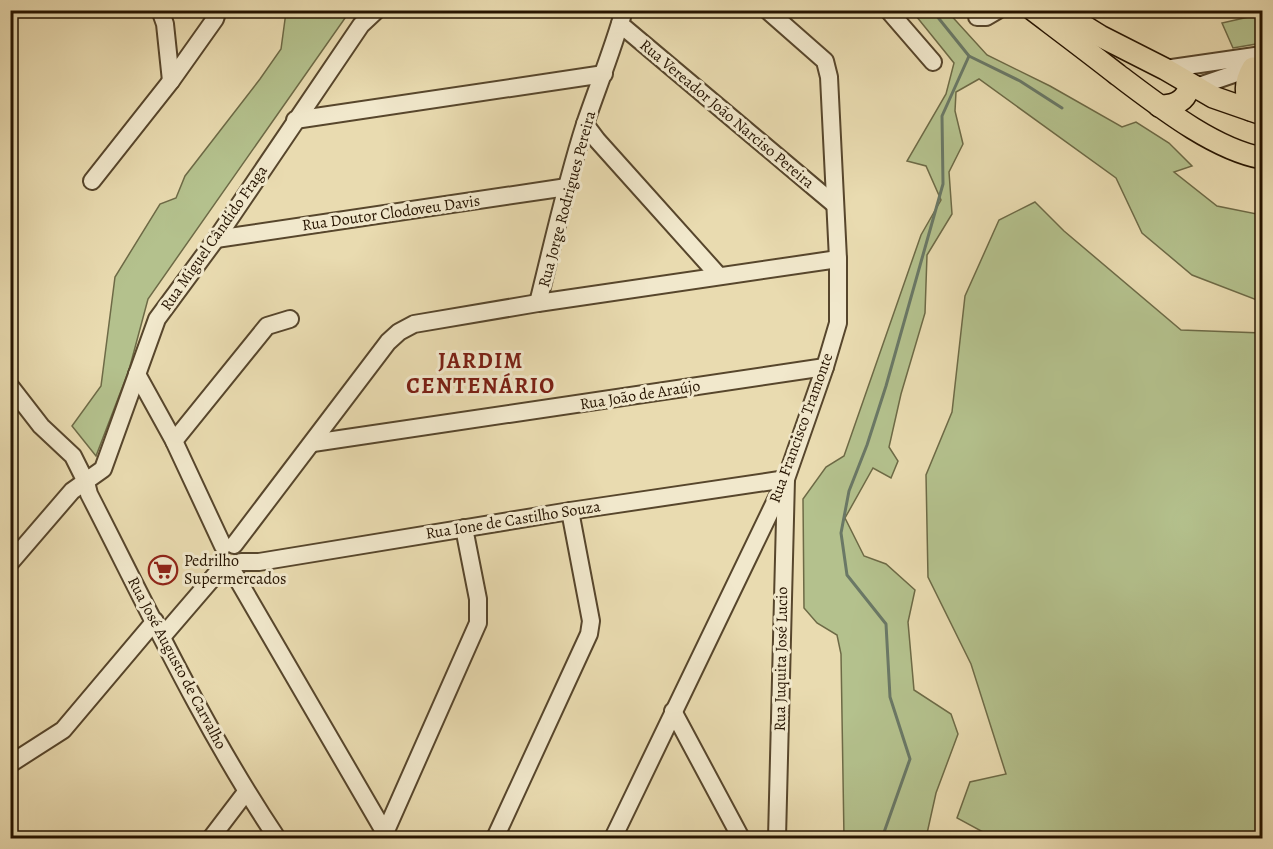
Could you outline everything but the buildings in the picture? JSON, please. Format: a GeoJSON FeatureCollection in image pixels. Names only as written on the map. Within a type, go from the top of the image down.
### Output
{"type":"FeatureCollection","features":[{"type":"Feature","properties":{"kind":"main road"},"geometry":{"type":"LineString","coordinates":[[1033,10],[1153,101],[1199,132],[1263,158]]}},
{"type":"Feature","properties":{"kind":"main road"},"geometry":{"type":"LineString","coordinates":[[1058,10],[1100,36],[1165,69],[1213,97],[1257,112]]}},
{"type":"Feature","properties":{"kind":"main road"},"geometry":{"type":"LineString","coordinates":[[1257,112],[1246,94],[1246,83],[1259,62]]}},
{"type":"Feature","properties":{"kind":"main road"},"geometry":{"type":"LineString","coordinates":[[1153,101],[1150,80],[1165,69]]}},
{"type":"Feature","properties":{"kind":"main road"},"geometry":{"type":"LineString","coordinates":[[1153,101],[1168,106],[1177,103],[1187,94],[1188,90],[1196,87]]}},
{"type":"Feature","properties":{"kind":"street"},"geometry":{"type":"LineString","coordinates":[[160,10],[165,24],[171,81]]}},
{"type":"Feature","properties":{"kind":"street"},"geometry":{"type":"LineString","coordinates":[[92,181],[171,81],[215,19],[218,10]]}},
{"type":"Feature","properties":{"kind":"street","name":"Rua Miguel Cândido Fraga"},"geometry":{"type":"LineString","coordinates":[[10,563],[72,491],[103,469],[157,319],[216,238],[361,25],[377,10]]}},
{"type":"Feature","properties":{"kind":"street","name":"Rua Francisco Tramonte"},"geometry":{"type":"LineString","coordinates":[[618,835],[673,711],[786,479],[838,323],[838,259],[829,77],[825,61],[767,10]]}},
{"type":"Feature","properties":{"kind":"street"},"geometry":{"type":"LineString","coordinates":[[888,10],[933,62]]}},
{"type":"Feature","properties":{"kind":"street"},"geometry":{"type":"LineString","coordinates":[[977,17],[986,17],[998,10]]}},
{"type":"Feature","properties":{"kind":"street","name":"Rua Vereador João Narciso Pereira"},"geometry":{"type":"LineString","coordinates":[[622,17],[834,204]]}},
{"type":"Feature","properties":{"kind":"street","name":"Rua Jorge Rodrigues Pereira"},"geometry":{"type":"LineString","coordinates":[[228,546],[313,444],[388,342],[399,332],[414,324],[538,303],[585,124],[622,17]]}},
{"type":"Feature","properties":{"kind":"street"},"geometry":{"type":"LineString","coordinates":[[1165,69],[1259,62]]}},
{"type":"Feature","properties":{"kind":"street"},"geometry":{"type":"LineString","coordinates":[[1196,87],[1259,62]]}},
{"type":"Feature","properties":{"kind":"street"},"geometry":{"type":"LineString","coordinates":[[295,120],[604,74]]}},
{"type":"Feature","properties":{"kind":"street"},"geometry":{"type":"LineString","coordinates":[[585,124],[719,276]]}},
{"type":"Feature","properties":{"kind":"street","name":"Rua Doutor Clodoveu Davis"},"geometry":{"type":"LineString","coordinates":[[216,238],[567,188]]}},
{"type":"Feature","properties":{"kind":"street"},"geometry":{"type":"LineString","coordinates":[[538,303],[838,259]]}},
{"type":"Feature","properties":{"kind":"street"},"geometry":{"type":"LineString","coordinates":[[174,441],[267,326],[290,319]]}},
{"type":"Feature","properties":{"kind":"street","name":"Rua João de Araújo"},"geometry":{"type":"LineString","coordinates":[[313,444],[825,367]]}},
{"type":"Feature","properties":{"kind":"street"},"geometry":{"type":"LineString","coordinates":[[138,374],[228,546],[240,550],[232,565],[162,637]]}},
{"type":"Feature","properties":{"kind":"street","name":"Rua José Augusto de Carvalho"},"geometry":{"type":"LineString","coordinates":[[10,386],[41,426],[73,456],[86,482],[89,494],[162,637],[246,792],[277,838]]}},
{"type":"Feature","properties":{"kind":"street","name":"Rua Ione de Castilho Souza"},"geometry":{"type":"LineString","coordinates":[[232,565],[786,479]]}},
{"type":"Feature","properties":{"kind":"street","name":"Rua Juquita José Lucio"},"geometry":{"type":"LineString","coordinates":[[777,838],[786,479]]}},
{"type":"Feature","properties":{"kind":"street"},"geometry":{"type":"LineString","coordinates":[[495,838],[589,634],[591,621],[570,511]]}},
{"type":"Feature","properties":{"kind":"street"},"geometry":{"type":"LineString","coordinates":[[387,836],[478,623],[478,599],[464,528]]}},
{"type":"Feature","properties":{"kind":"street"},"geometry":{"type":"LineString","coordinates":[[232,565],[387,836]]}},
{"type":"Feature","properties":{"kind":"street"},"geometry":{"type":"LineString","coordinates":[[10,764],[63,730],[155,621]]}},
{"type":"Feature","properties":{"kind":"street"},"geometry":{"type":"LineString","coordinates":[[673,711],[741,838]]}},
{"type":"Feature","properties":{"kind":"street"},"geometry":{"type":"LineString","coordinates":[[211,838],[246,792]]}},
{"type":"Feature","properties":{"kind":"green space"},"geometry":{"type":"Polygon","coordinates":[[[284,11],[350,11],[148,299],[129,370],[96,456],[72,426],[101,386],[115,277],[160,204],[176,198],[185,176],[281,49],[286,12],[284,11]]]}},
{"type":"Feature","properties":{"kind":"green space"},"geometry":{"type":"Polygon","coordinates":[[[912,11],[947,11],[987,55],[1050,86],[1122,127],[1136,122],[1169,143],[1192,166],[1174,172],[1217,206],[1262,215],[1262,302],[1192,275],[1142,233],[1116,178],[979,79],[956,92],[955,111],[963,144],[949,172],[952,214],[927,255],[925,313],[901,394],[889,447],[898,461],[891,478],[873,468],[845,518],[864,556],[886,564],[915,590],[908,622],[914,690],[951,714],[958,734],[936,793],[926,838],[844,838],[841,654],[837,635],[817,623],[804,608],[803,499],[826,467],[844,456],[921,235],[941,200],[926,166],[907,161],[946,94],[954,63],[912,11]]]}},
{"type":"Feature","properties":{"kind":"green space"},"geometry":{"type":"Polygon","coordinates":[[[1262,14],[1262,43],[1233,48],[1222,23],[1262,14]]]}},
{"type":"Feature","properties":{"kind":"green space"},"geometry":{"type":"Polygon","coordinates":[[[1035,202],[1064,231],[1181,330],[1262,333],[1262,838],[994,838],[957,818],[970,782],[1006,774],[971,664],[928,577],[926,475],[952,412],[965,296],[999,220],[1035,202]]]}},
{"type":"Feature","properties":{"kind":"waterway"},"geometry":{"type":"LineString","coordinates":[[932,10],[969,56],[1020,81],[1062,108]]}},
{"type":"Feature","properties":{"kind":"waterway"},"geometry":{"type":"LineString","coordinates":[[882,838],[910,759],[890,697],[886,624],[847,575],[841,533],[849,491],[886,386],[943,184],[942,116],[969,56]]}},
{"type":"Feature","properties":{"kind":"place","name":"Pedrilho Supermercados"},"geometry":{"type":"Point","coordinates":[163,570]}},
{"type":"Feature","properties":{"kind":"district","name":"JARDIM CENTENÁRIO"},"geometry":{"type":"Point","coordinates":[481,374]}}]}
